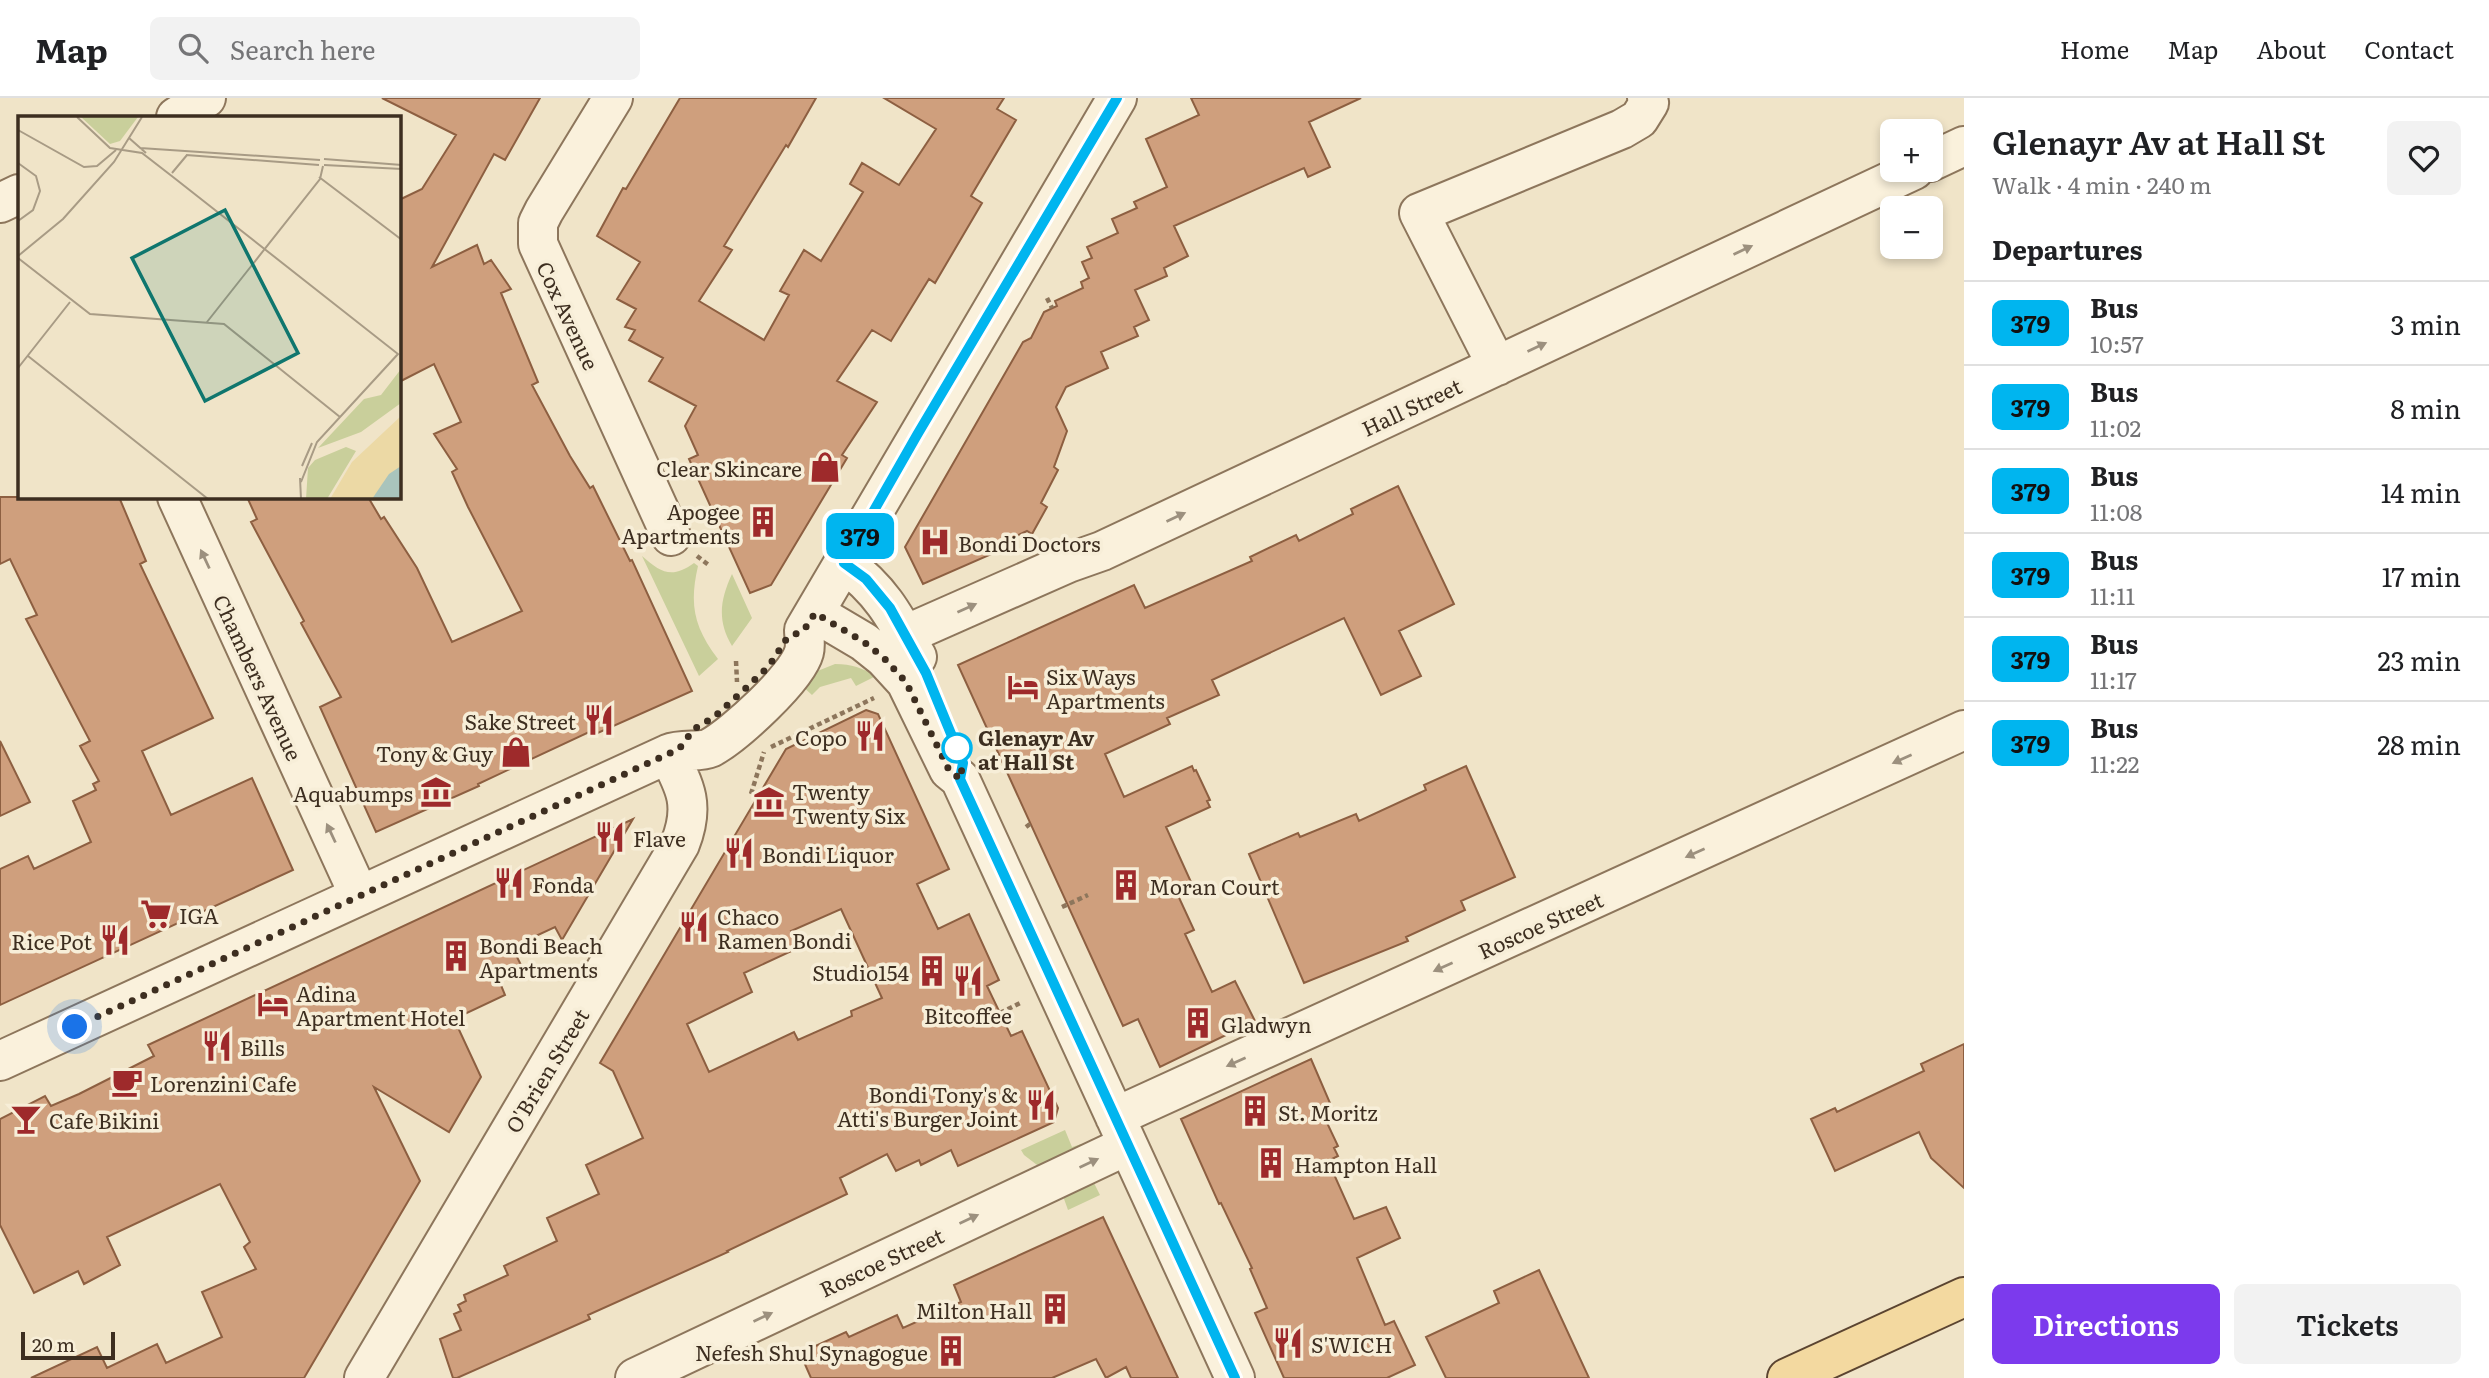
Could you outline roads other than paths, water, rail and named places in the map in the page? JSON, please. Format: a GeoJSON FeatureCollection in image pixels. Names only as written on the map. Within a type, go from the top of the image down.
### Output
{"type":"FeatureCollection","features":[{"type":"Feature","properties":{"kind":"main road"},"geometry":{"type":"LineString","coordinates":[[1787,1378],[1964,1297]]}},
{"type":"Feature","properties":{"kind":"street"},"geometry":{"type":"LineString","coordinates":[[178,116],[206,98]]}},
{"type":"Feature","properties":{"kind":"street","name":"Cox Avenue"},"geometry":{"type":"LineString","coordinates":[[613,98],[544,211],[538,223],[538,244],[671,536]]}},
{"type":"Feature","properties":{"kind":"street"},"geometry":{"type":"LineString","coordinates":[[0,1061],[674,752],[694,729],[714,717],[769,666],[787,638],[810,621],[1117,98]]}},
{"type":"Feature","properties":{"kind":"street"},"geometry":{"type":"LineString","coordinates":[[1497,366],[1419,213],[1622,129],[1639,119],[1649,103],[1647,98]]}},
{"type":"Feature","properties":{"kind":"street"},"geometry":{"type":"LineString","coordinates":[[1943,156],[1964,146]]}},
{"type":"Feature","properties":{"kind":"street","name":"Hall Street"},"geometry":{"type":"LineString","coordinates":[[905,635],[1068,563],[1102,551],[1888,182]]}},
{"type":"Feature","properties":{"kind":"street"},"geometry":{"type":"LineString","coordinates":[[0,203],[18,194]]}},
{"type":"Feature","properties":{"kind":"street","name":"Chambers Avenue"},"geometry":{"type":"LineString","coordinates":[[178,499],[359,895]]}},
{"type":"Feature","properties":{"kind":"street"},"geometry":{"type":"LineString","coordinates":[[844,563],[866,579],[890,608],[926,673],[963,763],[960,779]]}},
{"type":"Feature","properties":{"kind":"street"},"geometry":{"type":"LineString","coordinates":[[810,621],[864,642],[884,658],[906,682],[949,770],[960,779],[1235,1378]]}},
{"type":"Feature","properties":{"kind":"street","name":"Roscoe Street"},"geometry":{"type":"LineString","coordinates":[[635,1378],[1121,1131],[1964,730]]}},
{"type":"Feature","properties":{"kind":"street","name":"O'Brien Street"},"geometry":{"type":"LineString","coordinates":[[364,1378],[680,844],[688,824],[689,809],[674,752]]}},
{"type":"Feature","properties":{"kind":"place","name":"Clear Skincare"},"geometry":{"type":"Point","coordinates":[825,467]}},
{"type":"Feature","properties":{"kind":"place","name":"Apogee Apartments"},"geometry":{"type":"Point","coordinates":[763,522]}},
{"type":"Feature","properties":{"kind":"place","name":"Bondi Doctors"},"geometry":{"type":"Point","coordinates":[935,542]}},
{"type":"Feature","properties":{"kind":"place","name":"Six Ways Apartments"},"geometry":{"type":"Point","coordinates":[1023,687]}},
{"type":"Feature","properties":{"kind":"place","name":"Sake Street"},"geometry":{"type":"Point","coordinates":[599,720]}},
{"type":"Feature","properties":{"kind":"place","name":"Copo"},"geometry":{"type":"Point","coordinates":[870,736]}},
{"type":"Feature","properties":{"kind":"place","name":"Glenayr Av at Hall St"},"geometry":{"type":"Point","coordinates":[957,748]}},
{"type":"Feature","properties":{"kind":"place","name":"Tony & Guy"},"geometry":{"type":"Point","coordinates":[516,752]}},
{"type":"Feature","properties":{"kind":"place","name":"Aquabumps"},"geometry":{"type":"Point","coordinates":[436,792]}},
{"type":"Feature","properties":{"kind":"place","name":"Twenty Twenty Six"},"geometry":{"type":"Point","coordinates":[769,802]}},
{"type":"Feature","properties":{"kind":"place","name":"Flave"},"geometry":{"type":"Point","coordinates":[610,837]}},
{"type":"Feature","properties":{"kind":"place","name":"Bondi Liquor"},"geometry":{"type":"Point","coordinates":[739,853]}},
{"type":"Feature","properties":{"kind":"place","name":"Fonda"},"geometry":{"type":"Point","coordinates":[509,883]}},
{"type":"Feature","properties":{"kind":"place","name":"Moran Court"},"geometry":{"type":"Point","coordinates":[1126,885]}},
{"type":"Feature","properties":{"kind":"place","name":"IGA"},"geometry":{"type":"Point","coordinates":[156,914]}},
{"type":"Feature","properties":{"kind":"place","name":"Chaco Ramen Bondi"},"geometry":{"type":"Point","coordinates":[694,927]}},
{"type":"Feature","properties":{"kind":"place","name":"Rice Pot"},"geometry":{"type":"Point","coordinates":[115,940]}},
{"type":"Feature","properties":{"kind":"place","name":"Bondi Beach Apartments"},"geometry":{"type":"Point","coordinates":[456,956]}},
{"type":"Feature","properties":{"kind":"place","name":"Studio154"},"geometry":{"type":"Point","coordinates":[932,971]}},
{"type":"Feature","properties":{"kind":"place","name":"Bitcoffee"},"geometry":{"type":"Point","coordinates":[968,981]}},
{"type":"Feature","properties":{"kind":"place","name":"Adina Apartment Hotel"},"geometry":{"type":"Point","coordinates":[273,1004]}},
{"type":"Feature","properties":{"kind":"place","name":"Gladwyn"},"geometry":{"type":"Point","coordinates":[1198,1023]}},
{"type":"Feature","properties":{"kind":"place","name":"Bills"},"geometry":{"type":"Point","coordinates":[217,1046]}},
{"type":"Feature","properties":{"kind":"place","name":"Lorenzini Cafe"},"geometry":{"type":"Point","coordinates":[127,1082]}},
{"type":"Feature","properties":{"kind":"place","name":"Bondi Tony's & Atti's Burger Joint"},"geometry":{"type":"Point","coordinates":[1041,1105]}},
{"type":"Feature","properties":{"kind":"place","name":"St. Moritz"},"geometry":{"type":"Point","coordinates":[1255,1111]}},
{"type":"Feature","properties":{"kind":"place","name":"Cafe Bikini"},"geometry":{"type":"Point","coordinates":[26,1119]}},
{"type":"Feature","properties":{"kind":"place","name":"Hampton Hall"},"geometry":{"type":"Point","coordinates":[1271,1163]}},
{"type":"Feature","properties":{"kind":"place","name":"Milton Hall"},"geometry":{"type":"Point","coordinates":[1055,1309]}},
{"type":"Feature","properties":{"kind":"place","name":"S'WICH"},"geometry":{"type":"Point","coordinates":[1288,1343]}},
{"type":"Feature","properties":{"kind":"place","name":"Nefesh Shul Synagogue"},"geometry":{"type":"Point","coordinates":[951,1351]}}]}
